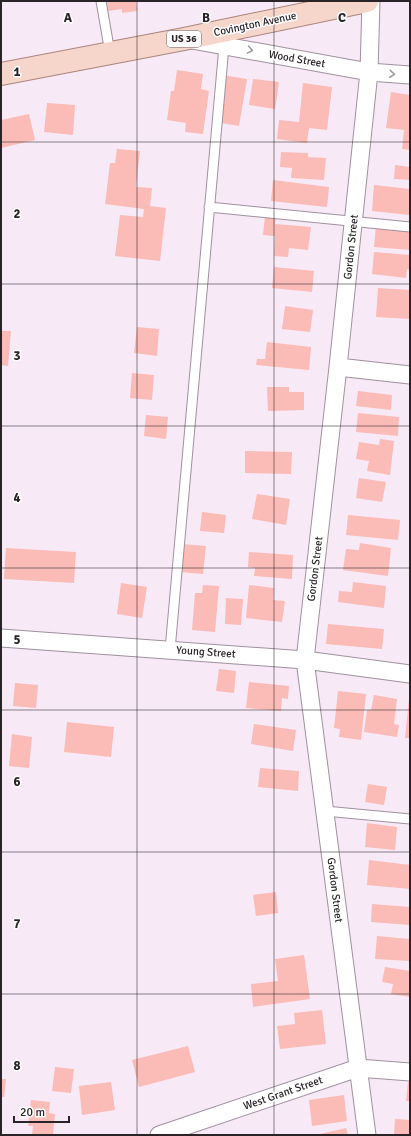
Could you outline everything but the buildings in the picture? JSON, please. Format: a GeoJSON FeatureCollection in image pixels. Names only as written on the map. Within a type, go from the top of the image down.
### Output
{"type":"FeatureCollection","features":[{"type":"Feature","properties":{"kind":"main road","name":"Covington Avenue"},"geometry":{"type":"LineString","coordinates":[[1,74],[184,39],[367,1]]}},
{"type":"Feature","properties":{"kind":"street","name":"Gordon Street"},"geometry":{"type":"LineString","coordinates":[[367,1135],[305,660],[354,222],[369,72],[371,1]]}},
{"type":"Feature","properties":{"kind":"street","name":"Wood Street"},"geometry":{"type":"LineString","coordinates":[[184,39],[369,72],[410,75]]}},
{"type":"Feature","properties":{"kind":"street"},"geometry":{"type":"LineString","coordinates":[[338,367],[410,375]]}},
{"type":"Feature","properties":{"kind":"street","name":"Young Street"},"geometry":{"type":"LineString","coordinates":[[1,638],[305,660],[410,674]]}},
{"type":"Feature","properties":{"kind":"street","name":"West Grant Street"},"geometry":{"type":"LineString","coordinates":[[160,1135],[358,1068],[410,1072]]}},
{"type":"Feature","properties":{"kind":"lane"},"geometry":{"type":"LineString","coordinates":[[101,1],[110,53]]}},
{"type":"Feature","properties":{"kind":"lane"},"geometry":{"type":"LineString","coordinates":[[170,650],[224,46]]}},
{"type":"Feature","properties":{"kind":"lane"},"geometry":{"type":"LineString","coordinates":[[209,207],[410,227]]}},
{"type":"Feature","properties":{"kind":"lane"},"geometry":{"type":"LineString","coordinates":[[324,811],[410,819]]}}]}
